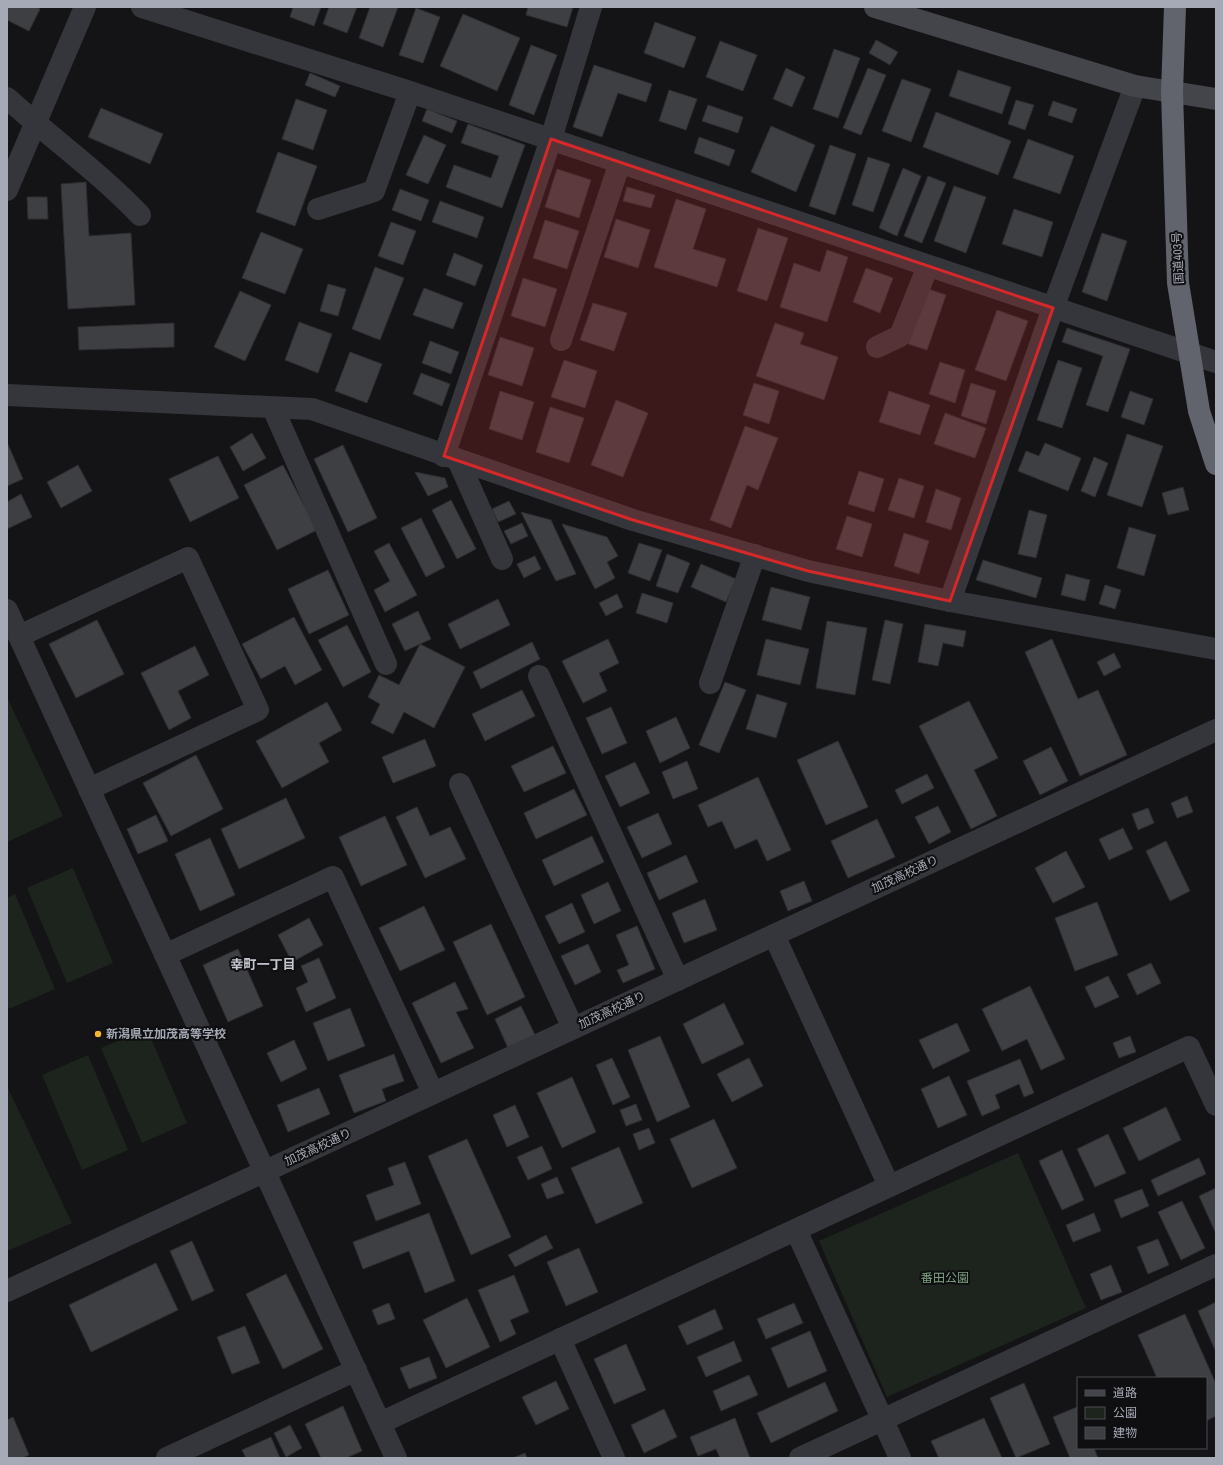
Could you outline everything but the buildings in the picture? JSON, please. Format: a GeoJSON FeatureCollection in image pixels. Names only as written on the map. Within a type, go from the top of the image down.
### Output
{"type":"FeatureCollection","features":[{"type":"Feature","properties":{"kind":"highway","name":"国道403号"},"geometry":{"type":"LineString","coordinates":[[1175,7],[1172,92],[1178,283],[1199,411],[1216,464]]}},
{"type":"Feature","properties":{"kind":"street"},"geometry":{"type":"LineString","coordinates":[[7,190],[85,7]]}},
{"type":"Feature","properties":{"kind":"street"},"geometry":{"type":"LineString","coordinates":[[142,7],[410,92],[1216,362]]}},
{"type":"Feature","properties":{"kind":"street"},"geometry":{"type":"LineString","coordinates":[[502,559],[451,458],[591,7]]}},
{"type":"Feature","properties":{"kind":"street"},"geometry":{"type":"LineString","coordinates":[[875,7],[1135,86],[1216,99]]}},
{"type":"Feature","properties":{"kind":"street"},"geometry":{"type":"LineString","coordinates":[[950,601],[1053,308],[1135,86]]}},
{"type":"Feature","properties":{"kind":"street"},"geometry":{"type":"LineString","coordinates":[[318,209],[374,190],[410,92]]}},
{"type":"Feature","properties":{"kind":"street"},"geometry":{"type":"LineString","coordinates":[[7,98],[35,124],[113,187],[140,215]]}},
{"type":"Feature","properties":{"kind":"street"},"geometry":{"type":"LineString","coordinates":[[561,340],[620,162]]}},
{"type":"Feature","properties":{"kind":"street"},"geometry":{"type":"LineString","coordinates":[[877,347],[900,336],[928,266]]}},
{"type":"Feature","properties":{"kind":"street"},"geometry":{"type":"LineString","coordinates":[[7,395],[312,409],[634,520],[808,571],[950,601],[1216,649]]}},
{"type":"Feature","properties":{"kind":"street"},"geometry":{"type":"LineString","coordinates":[[273,408],[386,664]]}},
{"type":"Feature","properties":{"kind":"street"},"geometry":{"type":"LineString","coordinates":[[710,683],[755,555]]}},
{"type":"Feature","properties":{"kind":"street"},"geometry":{"type":"LineString","coordinates":[[19,636],[188,558],[258,710],[89,789]]}},
{"type":"Feature","properties":{"kind":"street"},"geometry":{"type":"LineString","coordinates":[[7,610],[396,1458]]}},
{"type":"Feature","properties":{"kind":"street"},"geometry":{"type":"LineString","coordinates":[[539,676],[678,980]]}},
{"type":"Feature","properties":{"kind":"street","name":"加茂高校通り"},"geometry":{"type":"LineString","coordinates":[[7,1291],[1216,730]]}},
{"type":"Feature","properties":{"kind":"street"},"geometry":{"type":"LineString","coordinates":[[460,784],[573,1028]]}},
{"type":"Feature","properties":{"kind":"street"},"geometry":{"type":"LineString","coordinates":[[165,955],[333,877],[433,1093]]}},
{"type":"Feature","properties":{"kind":"street"},"geometry":{"type":"LineString","coordinates":[[774,935],[889,1186]]}},
{"type":"Feature","properties":{"kind":"street"},"geometry":{"type":"LineString","coordinates":[[380,1423],[1189,1047],[1216,1105]]}},
{"type":"Feature","properties":{"kind":"street"},"geometry":{"type":"LineString","coordinates":[[796,1230],[900,1458]]}},
{"type":"Feature","properties":{"kind":"street"},"geometry":{"type":"LineString","coordinates":[[800,1458],[1216,1265]]}},
{"type":"Feature","properties":{"kind":"street"},"geometry":{"type":"LineString","coordinates":[[560,1339],[614,1458]]}},
{"type":"Feature","properties":{"kind":"street"},"geometry":{"type":"LineString","coordinates":[[167,1458],[356,1370]]}},
{"type":"Feature","properties":{"kind":"highlighted area"},"geometry":{"type":"Polygon","coordinates":[[[551,139],[1053,308],[950,601],[808,571],[633,520],[444,456],[551,139]]]}},
{"type":"Feature","properties":{"kind":"green space"},"geometry":{"type":"Polygon","coordinates":[[[7,697],[63,816],[7,842],[7,697]]]}},
{"type":"Feature","properties":{"kind":"green space"},"geometry":{"type":"Polygon","coordinates":[[[73,868],[113,963],[67,983],[27,888],[73,868]]]}},
{"type":"Feature","properties":{"kind":"green space"},"geometry":{"type":"Polygon","coordinates":[[[15,894],[55,989],[9,1009],[7,1003],[7,898],[15,894]]]}},
{"type":"Feature","properties":{"kind":"green space"},"geometry":{"type":"Polygon","coordinates":[[[147,1029],[187,1123],[142,1143],[101,1048],[147,1029]]]}},
{"type":"Feature","properties":{"kind":"green space"},"geometry":{"type":"Polygon","coordinates":[[[88,1055],[128,1150],[82,1170],[42,1075],[88,1055]]]}},
{"type":"Feature","properties":{"kind":"green space"},"geometry":{"type":"Polygon","coordinates":[[[7,1086],[72,1223],[7,1251],[7,1086]]]}},
{"type":"Feature","properties":{"kind":"green space","name":"番田公園"},"geometry":{"type":"Polygon","coordinates":[[[1018,1153],[1086,1308],[887,1397],[819,1241],[1018,1153]]]}},
{"type":"Feature","properties":{"kind":"place","name":"新潟県立加茂高等学校"},"geometry":{"type":"Point","coordinates":[98,1034]}},
{"type":"Feature","properties":{"kind":"district","name":"幸町一丁目"},"geometry":{"type":"Point","coordinates":[263,964]}}]}
